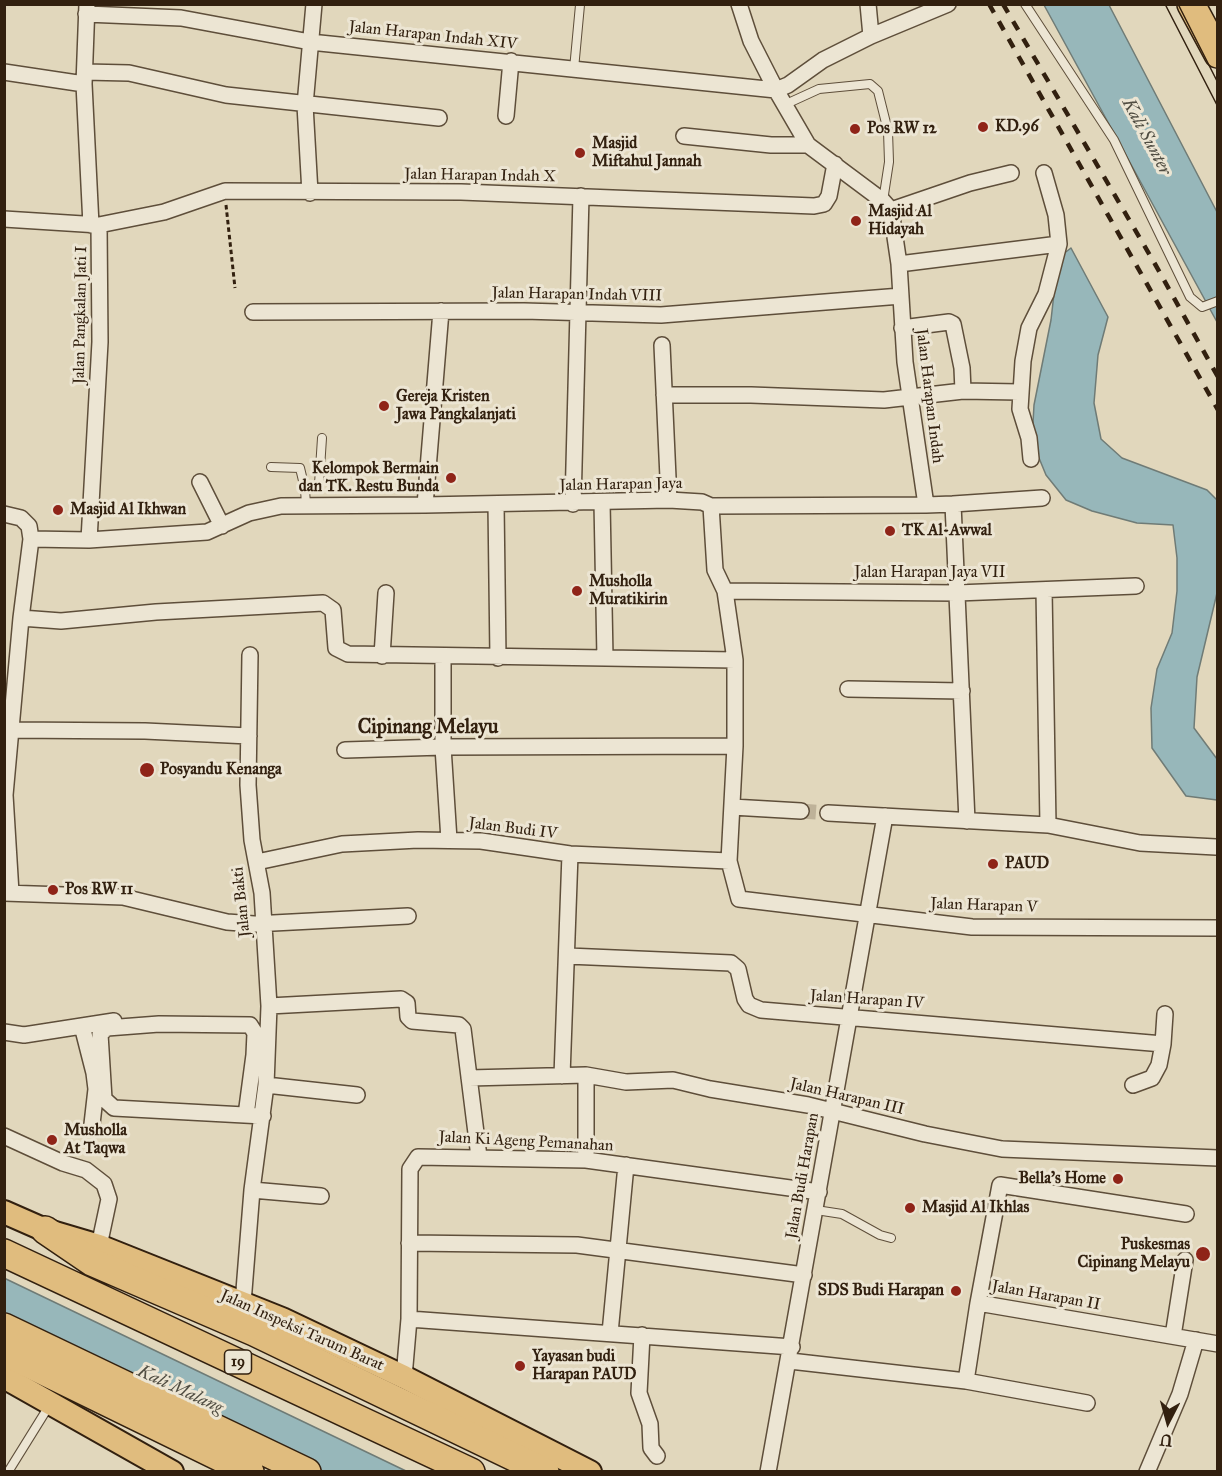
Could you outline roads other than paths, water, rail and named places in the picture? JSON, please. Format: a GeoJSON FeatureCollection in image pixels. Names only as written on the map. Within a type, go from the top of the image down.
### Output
{"type":"FeatureCollection","features":[{"type":"Feature","properties":{"kind":"highway"},"geometry":{"type":"LineString","coordinates":[[1191,4],[1218,54]]}},
{"type":"Feature","properties":{"kind":"highway"},"geometry":{"type":"LineString","coordinates":[[45,1230],[92,1262],[254,1332],[545,1472]]}},
{"type":"Feature","properties":{"kind":"highway","name":"19"},"geometry":{"type":"LineString","coordinates":[[4,1253],[471,1472]]}},
{"type":"Feature","properties":{"kind":"highway"},"geometry":{"type":"LineString","coordinates":[[4,1327],[307,1472]]}},
{"type":"Feature","properties":{"kind":"highway"},"geometry":{"type":"LineString","coordinates":[[4,1352],[250,1472]]}},
{"type":"Feature","properties":{"kind":"main road","name":"Jalan Inspeksi Tarum Barat"},"geometry":{"type":"LineString","coordinates":[[4,1212],[45,1230],[99,1246],[243,1304],[404,1377],[590,1472]]}},
{"type":"Feature","properties":{"kind":"main road"},"geometry":{"type":"LineString","coordinates":[[4,1377],[172,1472]]}},
{"type":"Feature","properties":{"kind":"street"},"geometry":{"type":"LineString","coordinates":[[310,193],[305,105],[314,4]]}},
{"type":"Feature","properties":{"kind":"street"},"geometry":{"type":"LineString","coordinates":[[739,4],[751,40],[782,87],[784,105],[808,145],[887,205],[1011,173]]}},
{"type":"Feature","properties":{"kind":"street"},"geometry":{"type":"LineString","coordinates":[[868,4],[871,36]]}},
{"type":"Feature","properties":{"kind":"street"},"geometry":{"type":"LineString","coordinates":[[782,87],[823,60],[871,36],[948,4]]}},
{"type":"Feature","properties":{"kind":"street","name":"Jalan Harapan Indah XIV"},"geometry":{"type":"LineString","coordinates":[[87,9],[180,11],[310,42],[574,69],[782,87]]}},
{"type":"Feature","properties":{"kind":"street","name":"Jalan Pangkalan Jati I"},"geometry":{"type":"LineString","coordinates":[[87,9],[84,78],[95,225],[100,342],[89,540]]}},
{"type":"Feature","properties":{"kind":"street"},"geometry":{"type":"LineString","coordinates":[[506,116],[511,61]]}},
{"type":"Feature","properties":{"kind":"street"},"geometry":{"type":"LineString","coordinates":[[4,72],[84,78],[129,73],[195,90],[305,105],[439,118]]}},
{"type":"Feature","properties":{"kind":"street"},"geometry":{"type":"LineString","coordinates":[[684,136],[771,145],[808,145]]}},
{"type":"Feature","properties":{"kind":"street","name":"Jalan Harapan Indah X"},"geometry":{"type":"LineString","coordinates":[[4,219],[95,225],[164,212],[225,191],[461,192],[814,206],[824,204],[829,196],[835,164]]}},
{"type":"Feature","properties":{"kind":"street"},"geometry":{"type":"LineString","coordinates":[[1031,459],[1029,438],[1021,420],[1019,392],[1029,328],[1046,294],[1059,244],[1056,215],[1044,173]]}},
{"type":"Feature","properties":{"kind":"street"},"geometry":{"type":"LineString","coordinates":[[573,504],[580,196]]}},
{"type":"Feature","properties":{"kind":"street","name":"Jalan Harapan Indah"},"geometry":{"type":"LineString","coordinates":[[887,205],[899,264],[902,328],[926,505]]}},
{"type":"Feature","properties":{"kind":"street"},"geometry":{"type":"LineString","coordinates":[[899,264],[1059,244]]}},
{"type":"Feature","properties":{"kind":"street","name":"Jalan Harapan Indah VIII"},"geometry":{"type":"LineString","coordinates":[[252,312],[578,312],[661,315],[901,296]]}},
{"type":"Feature","properties":{"kind":"street"},"geometry":{"type":"LineString","coordinates":[[424,506],[441,311]]}},
{"type":"Feature","properties":{"kind":"street"},"geometry":{"type":"LineString","coordinates":[[902,328],[949,322],[953,324],[962,368],[963,391]]}},
{"type":"Feature","properties":{"kind":"street"},"geometry":{"type":"LineString","coordinates":[[662,345],[669,500]]}},
{"type":"Feature","properties":{"kind":"street"},"geometry":{"type":"LineString","coordinates":[[664,395],[751,395],[884,400],[963,391],[1019,392]]}},
{"type":"Feature","properties":{"kind":"street"},"geometry":{"type":"LineString","coordinates":[[200,482],[222,526]]}},
{"type":"Feature","properties":{"kind":"street","name":"Jalan Harapan Jaya"},"geometry":{"type":"LineString","coordinates":[[89,540],[207,532],[264,508],[306,497],[424,506],[669,500],[702,502],[711,506],[926,505]]}},
{"type":"Feature","properties":{"kind":"street"},"geometry":{"type":"LineString","coordinates":[[926,505],[1042,498]]}},
{"type":"Feature","properties":{"kind":"street"},"geometry":{"type":"LineString","coordinates":[[602,502],[605,658]]}},
{"type":"Feature","properties":{"kind":"street"},"geometry":{"type":"LineString","coordinates":[[496,504],[498,658]]}},
{"type":"Feature","properties":{"kind":"street"},"geometry":{"type":"LineString","coordinates":[[953,504],[967,821]]}},
{"type":"Feature","properties":{"kind":"street"},"geometry":{"type":"LineString","coordinates":[[711,506],[715,570],[725,591],[735,660],[735,746],[729,861]]}},
{"type":"Feature","properties":{"kind":"street"},"geometry":{"type":"LineString","coordinates":[[4,514],[21,518],[29,526],[31,539],[8,722],[5,795],[8,893],[123,897],[226,922],[263,924],[408,916]]}},
{"type":"Feature","properties":{"kind":"street"},"geometry":{"type":"LineString","coordinates":[[31,539],[89,540]]}},
{"type":"Feature","properties":{"kind":"street","name":"Jalan Harapan Jaya VII"},"geometry":{"type":"LineString","coordinates":[[725,591],[957,592],[1136,586]]}},
{"type":"Feature","properties":{"kind":"street"},"geometry":{"type":"LineString","coordinates":[[1044,590],[1048,825]]}},
{"type":"Feature","properties":{"kind":"street"},"geometry":{"type":"LineString","coordinates":[[382,656],[386,593]]}},
{"type":"Feature","properties":{"kind":"street"},"geometry":{"type":"LineString","coordinates":[[21,618],[61,621],[156,612],[323,603],[333,610],[336,648],[339,652],[382,656],[735,660]]}},
{"type":"Feature","properties":{"kind":"street","name":"Jalan Bakti"},"geometry":{"type":"LineString","coordinates":[[243,1304],[252,1190],[266,1085],[269,1010],[263,924],[257,862],[252,840],[248,785],[249,655]]}},
{"type":"Feature","properties":{"kind":"street"},"geometry":{"type":"LineString","coordinates":[[443,657],[443,747],[449,840]]}},
{"type":"Feature","properties":{"kind":"street"},"geometry":{"type":"LineString","coordinates":[[848,689],[962,691]]}},
{"type":"Feature","properties":{"kind":"street"},"geometry":{"type":"LineString","coordinates":[[8,722],[249,736]]}},
{"type":"Feature","properties":{"kind":"street"},"geometry":{"type":"LineString","coordinates":[[345,750],[443,747],[735,746]]}},
{"type":"Feature","properties":{"kind":"street"},"geometry":{"type":"LineString","coordinates":[[732,807],[801,811]]}},
{"type":"Feature","properties":{"kind":"street"},"geometry":{"type":"LineString","coordinates":[[828,813],[1048,825],[1140,843],[1216,847]]}},
{"type":"Feature","properties":{"kind":"street","name":"Jalan Budi Harapan"},"geometry":{"type":"LineString","coordinates":[[768,1472],[791,1354],[885,816]]}},
{"type":"Feature","properties":{"kind":"street","name":"Jalan Budi IV"},"geometry":{"type":"LineString","coordinates":[[257,862],[362,842],[449,840],[481,841],[570,854],[729,861]]}},
{"type":"Feature","properties":{"kind":"street"},"geometry":{"type":"LineString","coordinates":[[562,1076],[570,854]]}},
{"type":"Feature","properties":{"kind":"street","name":"Jalan Harapan V"},"geometry":{"type":"LineString","coordinates":[[729,861],[736,896],[749,902],[972,927],[1218,928]]}},
{"type":"Feature","properties":{"kind":"street","name":"Jalan Harapan IV"},"geometry":{"type":"LineString","coordinates":[[568,956],[731,963],[738,969],[745,999],[749,1005],[761,1010],[1163,1044]]}},
{"type":"Feature","properties":{"kind":"street"},"geometry":{"type":"LineString","coordinates":[[4,1032],[24,1035],[112,1022],[404,999],[409,1020],[453,1024],[463,1029],[479,1157]]}},
{"type":"Feature","properties":{"kind":"street"},"geometry":{"type":"LineString","coordinates":[[1133,1085],[1152,1078],[1159,1065],[1165,1014]]}},
{"type":"Feature","properties":{"kind":"street"},"geometry":{"type":"LineString","coordinates":[[246,1115],[255,1033],[250,1025],[159,1024],[107,1028],[100,1035],[102,1085],[104,1099],[108,1105],[139,1111],[262,1116]]}},
{"type":"Feature","properties":{"kind":"street"},"geometry":{"type":"LineString","coordinates":[[82,1026],[96,1089],[92,1124]]}},
{"type":"Feature","properties":{"kind":"street"},"geometry":{"type":"LineString","coordinates":[[586,1075],[586,1160]]}},
{"type":"Feature","properties":{"kind":"street","name":"Jalan Harapan III"},"geometry":{"type":"LineString","coordinates":[[470,1078],[586,1075],[626,1082],[673,1080],[833,1111],[1002,1149],[1218,1158]]}},
{"type":"Feature","properties":{"kind":"street"},"geometry":{"type":"LineString","coordinates":[[266,1085],[357,1095]]}},
{"type":"Feature","properties":{"kind":"street"},"geometry":{"type":"LineString","coordinates":[[4,1136],[63,1163],[86,1170],[104,1184],[109,1199],[99,1246]]}},
{"type":"Feature","properties":{"kind":"street","name":"Jalan Ki Ageng Pemanahan"},"geometry":{"type":"LineString","coordinates":[[404,1377],[409,1319],[410,1169],[414,1160],[428,1155],[586,1160],[819,1192]]}},
{"type":"Feature","properties":{"kind":"street"},"geometry":{"type":"LineString","coordinates":[[610,1333],[616,1249],[626,1165]]}},
{"type":"Feature","properties":{"kind":"street"},"geometry":{"type":"LineString","coordinates":[[978,1303],[1000,1185],[1186,1214]]}},
{"type":"Feature","properties":{"kind":"street"},"geometry":{"type":"LineString","coordinates":[[252,1190],[321,1196]]}},
{"type":"Feature","properties":{"kind":"street"},"geometry":{"type":"LineString","coordinates":[[409,1243],[577,1245],[804,1275]]}},
{"type":"Feature","properties":{"kind":"street"},"geometry":{"type":"LineString","coordinates":[[1173,1336],[1185,1260]]}},
{"type":"Feature","properties":{"kind":"street","name":"Jalan Harapan II"},"geometry":{"type":"LineString","coordinates":[[966,1381],[978,1303],[1218,1344]]}},
{"type":"Feature","properties":{"kind":"street"},"geometry":{"type":"LineString","coordinates":[[409,1319],[642,1335],[791,1354],[966,1381],[1087,1404]]}},
{"type":"Feature","properties":{"kind":"street"},"geometry":{"type":"LineString","coordinates":[[642,1335],[639,1393],[650,1424],[651,1448],[657,1456]]}},
{"type":"Feature","properties":{"kind":"street"},"geometry":{"type":"LineString","coordinates":[[1147,1472],[1180,1394],[1196,1341]]}},
{"type":"Feature","properties":{"kind":"lane"},"geometry":{"type":"LineString","coordinates":[[1025,4],[1114,140],[1190,297],[1202,307],[1218,301]]}},
{"type":"Feature","properties":{"kind":"lane"},"geometry":{"type":"LineString","coordinates":[[574,69],[580,5]]}},
{"type":"Feature","properties":{"kind":"lane"},"geometry":{"type":"LineString","coordinates":[[784,105],[819,89],[870,84],[878,91],[888,131],[887,205]]}},
{"type":"Feature","properties":{"kind":"lane"},"geometry":{"type":"LineString","coordinates":[[271,467],[300,468],[306,497],[319,484],[322,438]]}},
{"type":"Feature","properties":{"kind":"lane"},"geometry":{"type":"LineString","coordinates":[[816,1210],[842,1214],[880,1235],[891,1238]]}},
{"type":"Feature","properties":{"kind":"lane"},"geometry":{"type":"LineString","coordinates":[[8,1472],[51,1402]]}},
{"type":"Feature","properties":{"kind":"water","name":"Kali Sunter"},"geometry":{"type":"Polygon","coordinates":[[[1044,5],[1109,5],[1217,212],[1217,322],[1044,5]]]}},
{"type":"Feature","properties":{"kind":"water"},"geometry":{"type":"Polygon","coordinates":[[[1071,248],[1108,317],[1098,355],[1094,403],[1101,439],[1122,458],[1207,490],[1217,500],[1217,593],[1197,677],[1194,728],[1217,759],[1217,800],[1186,796],[1152,748],[1151,708],[1157,669],[1172,633],[1177,591],[1177,558],[1173,525],[1137,523],[1092,511],[1066,500],[1046,475],[1032,441],[1034,405],[1051,320],[1058,258],[1071,248]]]}},
{"type":"Feature","properties":{"kind":"water","name":"Kali Malang"},"geometry":{"type":"Polygon","coordinates":[[[4,1278],[406,1471],[307,1471],[5,1327],[4,1278]]]}},
{"type":"Feature","properties":{"kind":"tunnel"},"geometry":{"type":"LineString","coordinates":[[801,811],[828,813]]}},
{"type":"Feature","properties":{"kind":"tram line"},"geometry":{"type":"LineString","coordinates":[[1165,4],[1218,107]]}},
{"type":"Feature","properties":{"kind":"tram line"},"geometry":{"type":"LineString","coordinates":[[1178,4],[1218,83]]}},
{"type":"Feature","properties":{"kind":"railway"},"geometry":{"type":"LineString","coordinates":[[989,4],[1218,410]]}},
{"type":"Feature","properties":{"kind":"railway"},"geometry":{"type":"LineString","coordinates":[[1003,4],[1155,264],[1218,377]]}},
{"type":"Feature","properties":{"kind":"place","name":"KD.96"},"geometry":{"type":"Point","coordinates":[983,127]}},
{"type":"Feature","properties":{"kind":"place","name":"Pos RW 12"},"geometry":{"type":"Point","coordinates":[855,129]}},
{"type":"Feature","properties":{"kind":"place","name":"Masjid Miftahul Jannah"},"geometry":{"type":"Point","coordinates":[580,153]}},
{"type":"Feature","properties":{"kind":"place","name":"Masjid Al Hidayah"},"geometry":{"type":"Point","coordinates":[856,221]}},
{"type":"Feature","properties":{"kind":"place","name":"Gereja Kristen Jawa Pangkalanjati"},"geometry":{"type":"Point","coordinates":[384,406]}},
{"type":"Feature","properties":{"kind":"place","name":"Kelompok Bermain dan TK. Restu Bunda"},"geometry":{"type":"Point","coordinates":[451,478]}},
{"type":"Feature","properties":{"kind":"place","name":"Masjid Al Ikhwan"},"geometry":{"type":"Point","coordinates":[58,510]}},
{"type":"Feature","properties":{"kind":"place","name":"TK Al-Awwal"},"geometry":{"type":"Point","coordinates":[890,531]}},
{"type":"Feature","properties":{"kind":"place","name":"Musholla Muratikirin"},"geometry":{"type":"Point","coordinates":[577,591]}},
{"type":"Feature","properties":{"kind":"place","name":"Posyandu Kenanga"},"geometry":{"type":"Point","coordinates":[147,770]}},
{"type":"Feature","properties":{"kind":"place","name":"PAUD"},"geometry":{"type":"Point","coordinates":[993,864]}},
{"type":"Feature","properties":{"kind":"place","name":"Pos RW 11"},"geometry":{"type":"Point","coordinates":[53,890]}},
{"type":"Feature","properties":{"kind":"place","name":"Musholla At Taqwa"},"geometry":{"type":"Point","coordinates":[52,1140]}},
{"type":"Feature","properties":{"kind":"place","name":"Bella's Home"},"geometry":{"type":"Point","coordinates":[1118,1179]}},
{"type":"Feature","properties":{"kind":"place","name":"Masjid Al Ikhlas"},"geometry":{"type":"Point","coordinates":[910,1208]}},
{"type":"Feature","properties":{"kind":"place","name":"Puskesmas Cipinang Melayu"},"geometry":{"type":"Point","coordinates":[1203,1254]}},
{"type":"Feature","properties":{"kind":"place","name":"SDS Budi Harapan"},"geometry":{"type":"Point","coordinates":[956,1291]}},
{"type":"Feature","properties":{"kind":"place","name":"Yayasan budi Harapan PAUD"},"geometry":{"type":"Point","coordinates":[520,1366]}},
{"type":"Feature","properties":{"kind":"district","name":"Cipinang Melayu"},"geometry":{"type":"Point","coordinates":[428,728]}}]}
